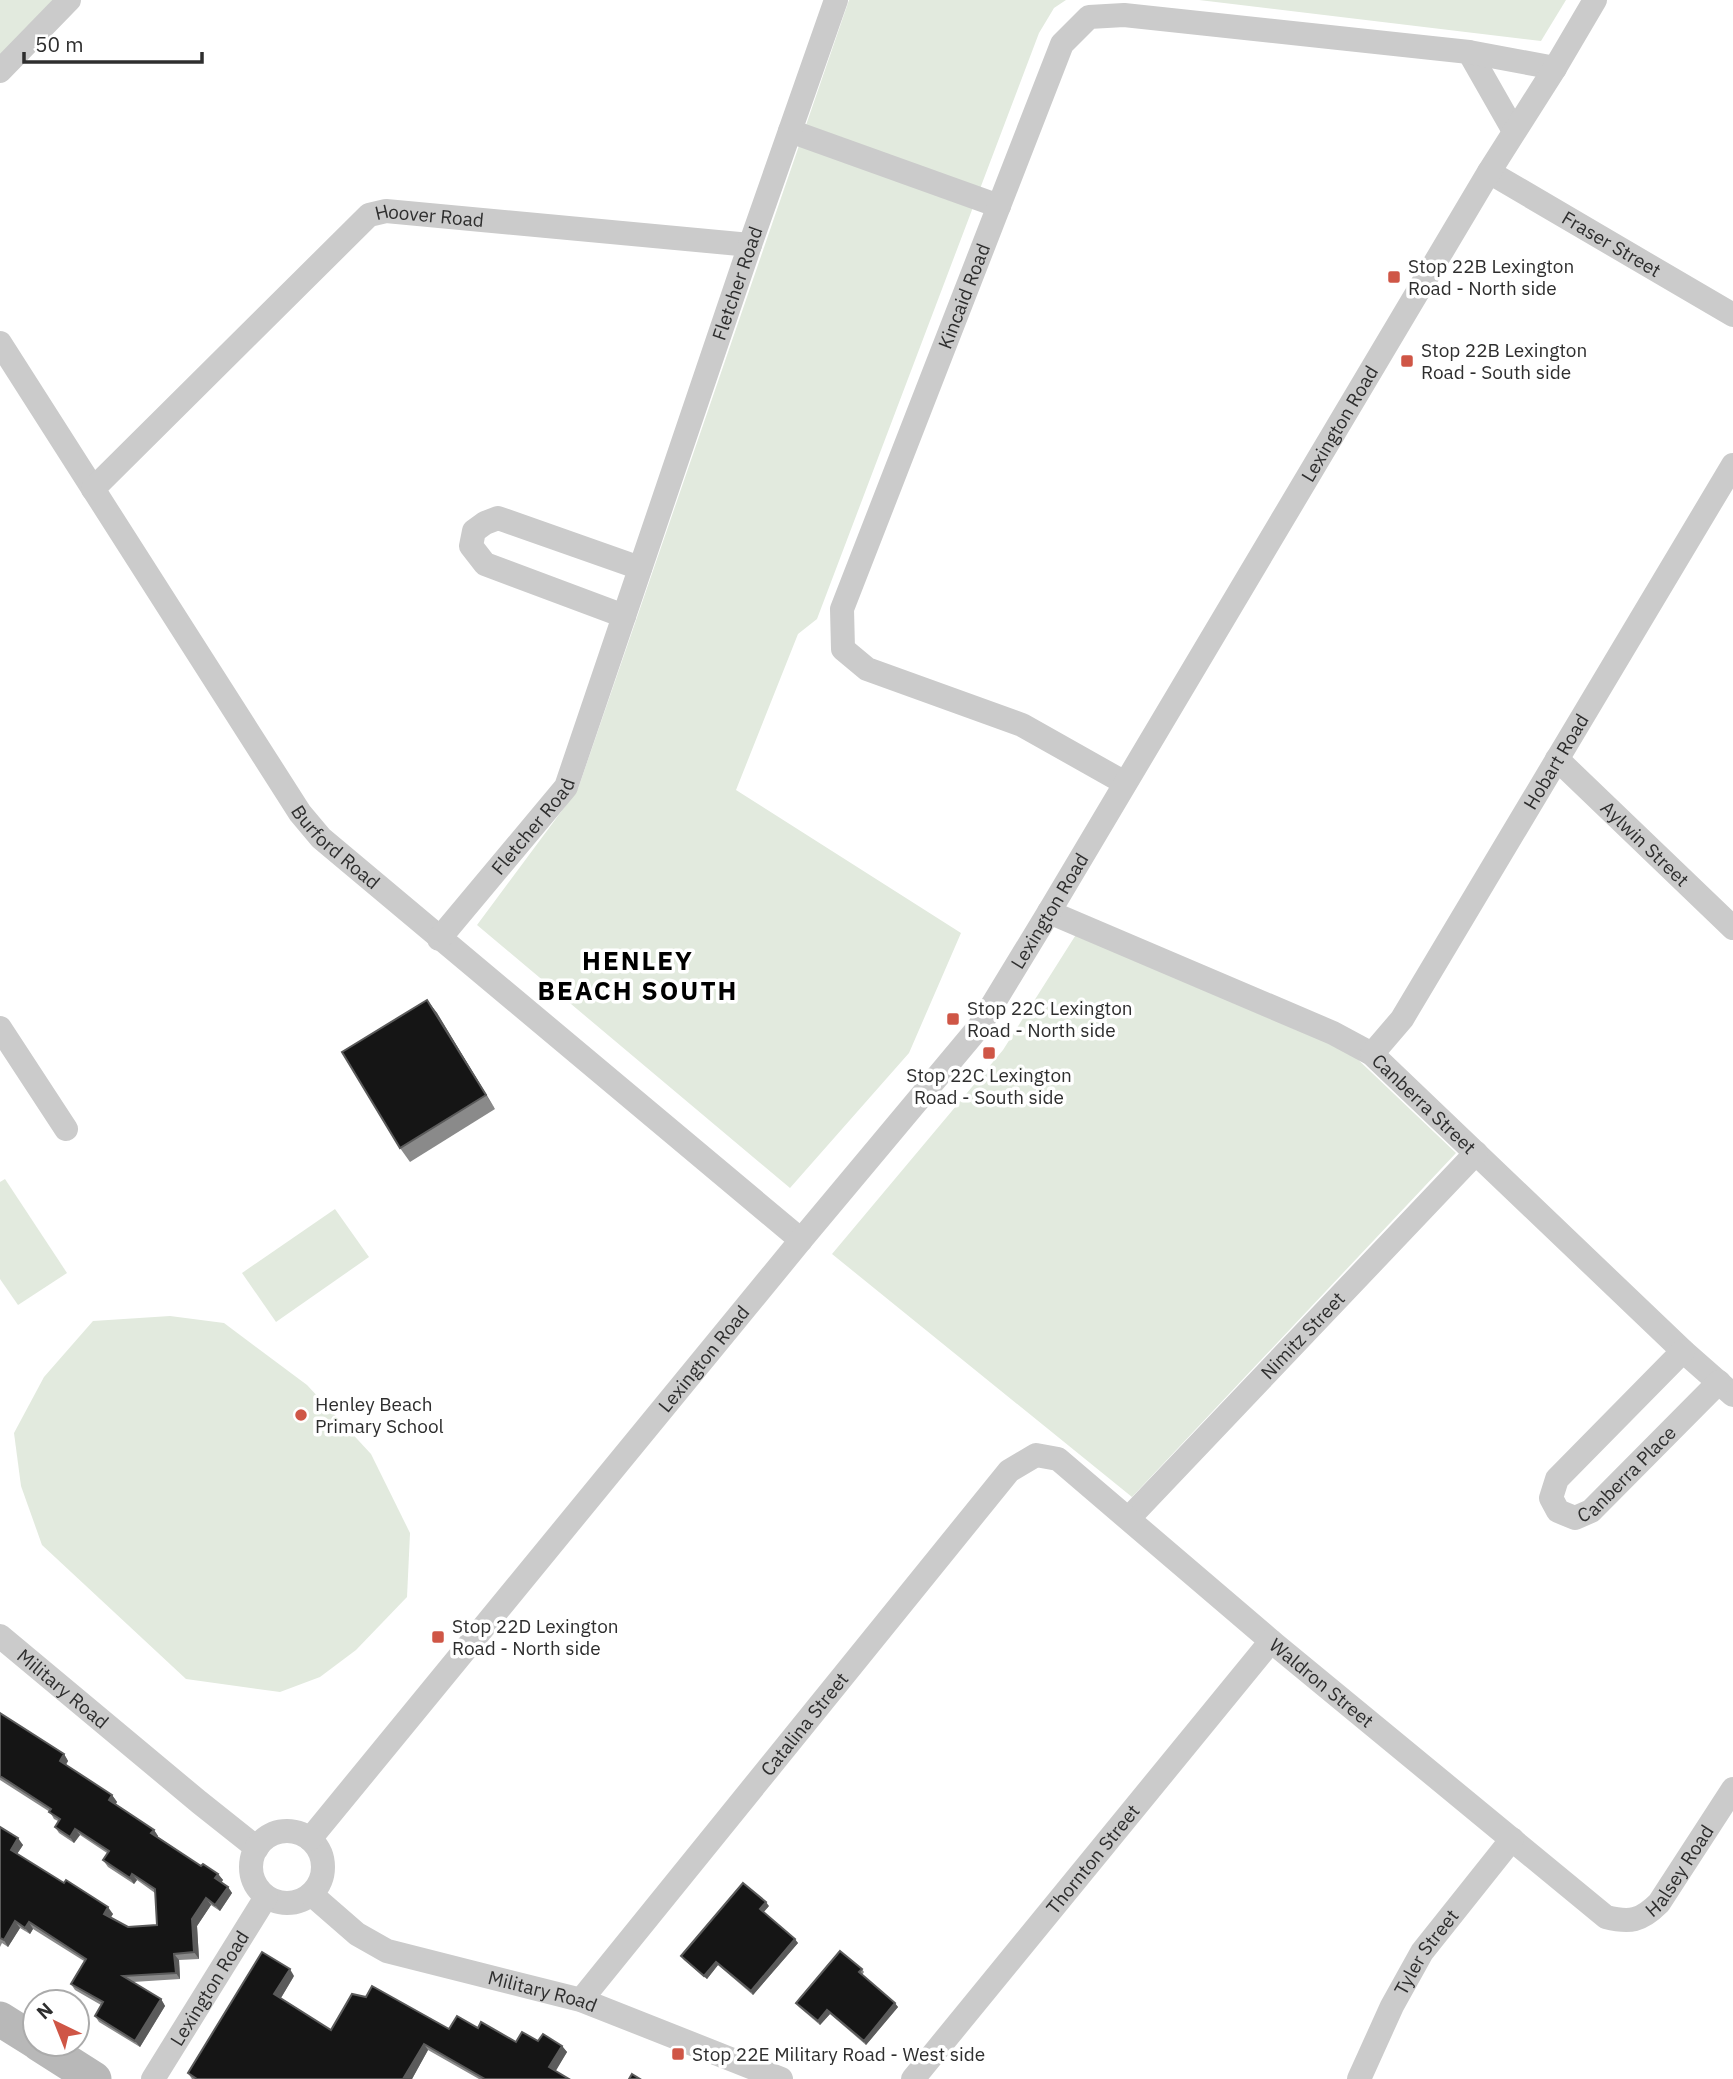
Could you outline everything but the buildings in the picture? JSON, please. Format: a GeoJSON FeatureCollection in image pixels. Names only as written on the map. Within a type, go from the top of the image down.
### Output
{"type":"FeatureCollection","features":[{"type":"Feature","properties":{"kind":"main road"},"geometry":{"type":"LineString","coordinates":[[0,2019],[21,2033]]}},
{"type":"Feature","properties":{"kind":"main road"},"geometry":{"type":"LineString","coordinates":[[61,2058],[94,2079]]}},
{"type":"Feature","properties":{"kind":"street"},"geometry":{"type":"LineString","coordinates":[[0,71],[69,0]]}},
{"type":"Feature","properties":{"kind":"street","name":"Fletcher Road"},"geometry":{"type":"LineString","coordinates":[[439,939],[566,787],[836,0]]}},
{"type":"Feature","properties":{"kind":"street","name":"Lexington Road"},"geometry":{"type":"LineString","coordinates":[[310,1839],[979,1027],[1489,172],[1595,0]]}},
{"type":"Feature","properties":{"kind":"street","name":"Kincaid Road"},"geometry":{"type":"LineString","coordinates":[[1125,783],[1022,725],[867,669],[843,649],[842,609],[1062,44],[1089,17],[1124,15],[1469,52],[1555,68]]}},
{"type":"Feature","properties":{"kind":"street"},"geometry":{"type":"LineString","coordinates":[[1469,52],[1514,131]]}},
{"type":"Feature","properties":{"kind":"street"},"geometry":{"type":"LineString","coordinates":[[790,131],[999,206]]}},
{"type":"Feature","properties":{"kind":"street","name":"Fraser Street"},"geometry":{"type":"LineString","coordinates":[[1489,172],[1733,315]]}},
{"type":"Feature","properties":{"kind":"street","name":"Hoover Road"},"geometry":{"type":"LineString","coordinates":[[93,489],[369,215],[386,211],[750,245]]}},
{"type":"Feature","properties":{"kind":"street","name":"Burford Road"},"geometry":{"type":"LineString","coordinates":[[0,343],[8,373],[93,489],[300,813],[321,838],[801,1240]]}},
{"type":"Feature","properties":{"kind":"street","name":"Hobart Road"},"geometry":{"type":"LineString","coordinates":[[1372,1054],[1402,1019],[1733,465]]}},
{"type":"Feature","properties":{"kind":"street"},"geometry":{"type":"LineString","coordinates":[[624,616],[485,564],[471,546],[474,531],[498,518],[640,568]]}},
{"type":"Feature","properties":{"kind":"street","name":"Aylwin Street"},"geometry":{"type":"LineString","coordinates":[[1557,759],[1733,928]]}},
{"type":"Feature","properties":{"kind":"street","name":"Canberra Street"},"geometry":{"type":"LineString","coordinates":[[1049,912],[1333,1033],[1372,1054],[1683,1352],[1726,1389]]}},
{"type":"Feature","properties":{"kind":"street"},"geometry":{"type":"LineString","coordinates":[[0,1028],[66,1129]]}},
{"type":"Feature","properties":{"kind":"street","name":"Nimitz Street"},"geometry":{"type":"LineString","coordinates":[[1129,1518],[1476,1153]]}},
{"type":"Feature","properties":{"kind":"street","name":"Canberra Place"},"geometry":{"type":"LineString","coordinates":[[1683,1352],[1557,1479],[1551,1498],[1558,1511],[1575,1518],[1591,1511],[1726,1389]]}},
{"type":"Feature","properties":{"kind":"street","name":"Waldron Street"},"geometry":{"type":"LineString","coordinates":[[1036,1455],[1058,1459],[1270,1641],[1606,1917]]}},
{"type":"Feature","properties":{"kind":"street","name":"Catalina Street"},"geometry":{"type":"LineString","coordinates":[[581,2000],[1009,1471],[1036,1455]]}},
{"type":"Feature","properties":{"kind":"street","name":"Military Road"},"geometry":{"type":"LineString","coordinates":[[0,1636],[189,1794],[257,1847]]}},
{"type":"Feature","properties":{"kind":"street","name":"Thornton Street"},"geometry":{"type":"LineString","coordinates":[[913,2079],[1270,1641]]}},
{"type":"Feature","properties":{"kind":"street","name":"Halsey Road"},"geometry":{"type":"LineString","coordinates":[[1606,1917],[1631,1921],[1650,1912],[1660,1903],[1733,1789]]}},
{"type":"Feature","properties":{"kind":"street"},"geometry":{"type":"LineString","coordinates":[[286,1831],[310,1839],[322,1858],[320,1882],[311,1894],[290,1903],[267,1897],[255,1884],[252,1874],[252,1862],[257,1847],[267,1838],[286,1831]]}},
{"type":"Feature","properties":{"kind":"street","name":"Tyler Street"},"geometry":{"type":"LineString","coordinates":[[1359,2079],[1392,2006],[1422,1952],[1512,1839]]}},
{"type":"Feature","properties":{"kind":"street","name":"Military Road"},"geometry":{"type":"LineString","coordinates":[[311,1894],[357,1934],[387,1951],[581,2000],[780,2079]]}},
{"type":"Feature","properties":{"kind":"street","name":"Lexington Road"},"geometry":{"type":"LineString","coordinates":[[152,2079],[267,1897]]}},
{"type":"Feature","properties":{"kind":"shaded area"},"geometry":{"type":"Polygon","coordinates":[[[0,0],[58,0],[0,59],[0,0]]]}},
{"type":"Feature","properties":{"kind":"shaded area"},"geometry":{"type":"Polygon","coordinates":[[[849,0],[1066,0],[1054,8],[1039,33],[817,619],[798,634],[736,790],[961,933],[909,1053],[790,1188],[477,925],[578,789],[849,0]]]}},
{"type":"Feature","properties":{"kind":"shaded area"},"geometry":{"type":"Polygon","coordinates":[[[1199,0],[1566,0],[1541,41],[1199,0]]]}},
{"type":"Feature","properties":{"kind":"shaded area"},"geometry":{"type":"Polygon","coordinates":[[[1077,933],[1349,1051],[1456,1153],[1132,1497],[832,1254],[1003,1050],[1077,933]]]}},
{"type":"Feature","properties":{"kind":"shaded area"},"geometry":{"type":"Polygon","coordinates":[[[5,1179],[67,1273],[18,1305],[0,1279],[0,1182],[5,1179]]]}},
{"type":"Feature","properties":{"kind":"shaded area"},"geometry":{"type":"Polygon","coordinates":[[[335,1209],[369,1257],[276,1322],[242,1273],[335,1209]]]}},
{"type":"Feature","properties":{"kind":"shaded area"},"geometry":{"type":"Polygon","coordinates":[[[170,1316],[224,1323],[307,1385],[371,1454],[410,1533],[407,1597],[356,1650],[320,1677],[280,1692],[186,1679],[42,1545],[21,1486],[14,1433],[44,1377],[93,1321],[170,1316]]]}},
{"type":"Feature","properties":{"kind":"place","name":"Stop 22B Lexington Road - North side"},"geometry":{"type":"Point","coordinates":[1394,277]}},
{"type":"Feature","properties":{"kind":"place","name":"Stop 22B Lexington Road - South side"},"geometry":{"type":"Point","coordinates":[1407,361]}},
{"type":"Feature","properties":{"kind":"place","name":"Stop 22C Lexington Road - North side"},"geometry":{"type":"Point","coordinates":[953,1019]}},
{"type":"Feature","properties":{"kind":"place","name":"Stop 22C Lexington Road - South side"},"geometry":{"type":"Point","coordinates":[989,1053]}},
{"type":"Feature","properties":{"kind":"place","name":"Henley Beach Primary School"},"geometry":{"type":"Point","coordinates":[301,1415]}},
{"type":"Feature","properties":{"kind":"place","name":"Stop 22D Lexington Road - North side"},"geometry":{"type":"Point","coordinates":[438,1637]}},
{"type":"Feature","properties":{"kind":"place","name":"Stop 22E Military Road - West side"},"geometry":{"type":"Point","coordinates":[678,2054]}},
{"type":"Feature","properties":{"kind":"district","name":"HENLEY BEACH SOUTH"},"geometry":{"type":"Point","coordinates":[638,975]}}]}
